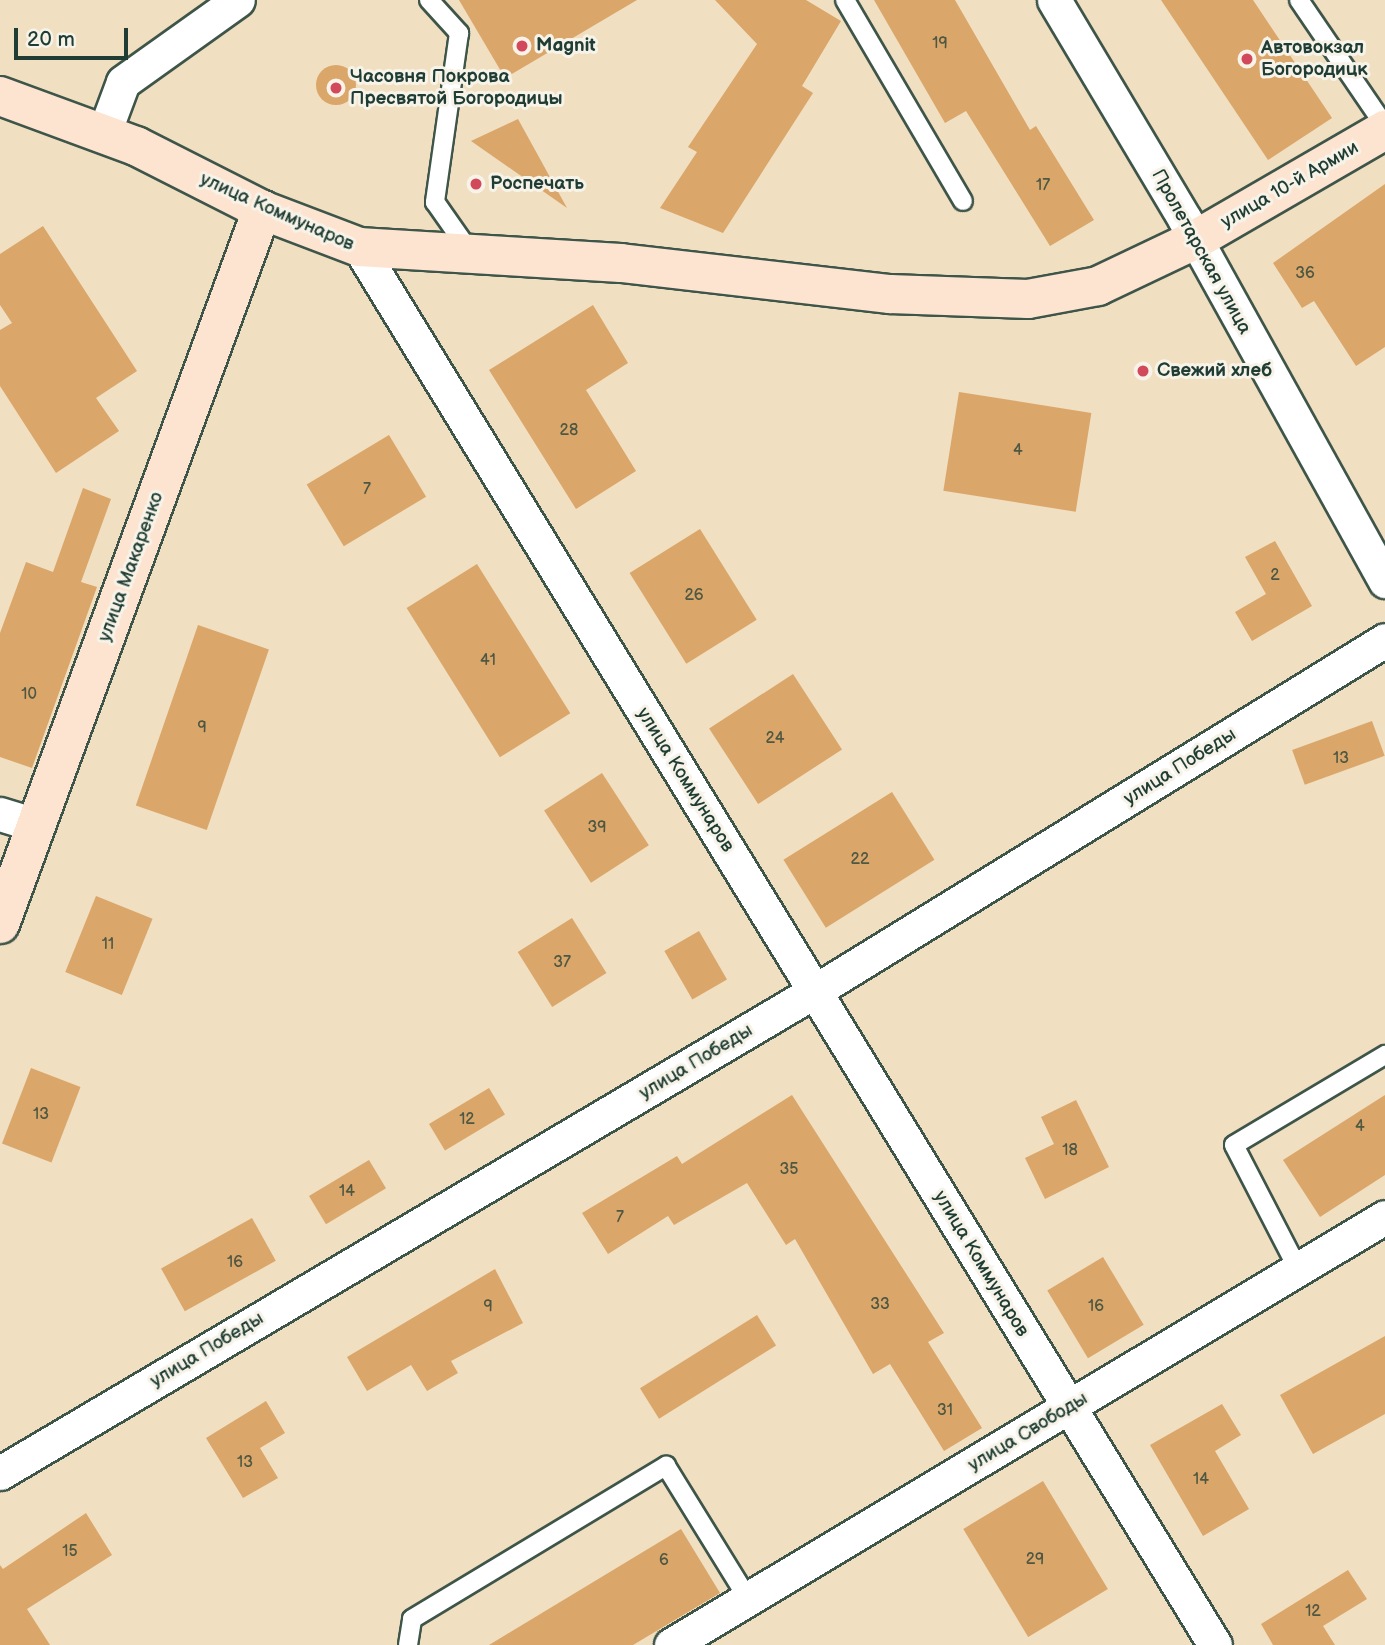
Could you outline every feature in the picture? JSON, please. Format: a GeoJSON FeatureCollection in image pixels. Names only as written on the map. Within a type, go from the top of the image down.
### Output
{"type":"FeatureCollection","features":[{"type":"Feature","properties":{"kind":"main road","name":"улица Коммунаров"},"geometry":{"type":"LineString","coordinates":[[0,96],[104,132],[262,210],[359,247]]}},
{"type":"Feature","properties":{"kind":"main road","name":"улица 10-й Армии"},"geometry":{"type":"LineString","coordinates":[[359,247],[470,253],[890,294],[1028,299],[1098,286],[1195,240],[1385,128]]}},
{"type":"Feature","properties":{"kind":"main road","name":"улица Макаренко"},"geometry":{"type":"LineString","coordinates":[[0,924],[262,210]]}},
{"type":"Feature","properties":{"kind":"street"},"geometry":{"type":"LineString","coordinates":[[104,132],[123,82],[238,0]]}},
{"type":"Feature","properties":{"kind":"street","name":"Пролетарская улица"},"geometry":{"type":"LineString","coordinates":[[1054,0],[1195,240],[1385,581]]}},
{"type":"Feature","properties":{"kind":"street","name":"улица Коммунаров"},"geometry":{"type":"LineString","coordinates":[[359,247],[1215,1645]]}},
{"type":"Feature","properties":{"kind":"street","name":"улица Победы"},"geometry":{"type":"LineString","coordinates":[[0,1473],[815,991],[1385,640]]}},
{"type":"Feature","properties":{"kind":"street"},"geometry":{"type":"LineString","coordinates":[[0,814],[36,825]]}},
{"type":"Feature","properties":{"kind":"street","name":"улица Свободы"},"geometry":{"type":"LineString","coordinates":[[671,1645],[1068,1408],[1297,1267],[1385,1217]]}},
{"type":"Feature","properties":{"kind":"lane"},"geometry":{"type":"LineString","coordinates":[[429,0],[459,33],[435,202],[470,253]]}},
{"type":"Feature","properties":{"kind":"lane"},"geometry":{"type":"LineString","coordinates":[[845,0],[963,201]]}},
{"type":"Feature","properties":{"kind":"lane"},"geometry":{"type":"LineString","coordinates":[[1299,0],[1385,128]]}},
{"type":"Feature","properties":{"kind":"lane"},"geometry":{"type":"LineString","coordinates":[[1297,1267],[1234,1145],[1385,1055]]}},
{"type":"Feature","properties":{"kind":"lane"},"geometry":{"type":"LineString","coordinates":[[408,1645],[412,1619],[666,1466],[748,1599]]}},
{"type":"Feature","properties":{"kind":"building","name":"Magnit"},"geometry":{"type":"Polygon","coordinates":[[[459,0],[637,0],[505,78],[459,0]]]}},
{"type":"Feature","properties":{"kind":"building"},"geometry":{"type":"Polygon","coordinates":[[[715,0],[806,0],[841,21],[802,86],[813,93],[723,233],[660,208],[697,152],[688,147],[757,44],[715,0]]]}},
{"type":"Feature","properties":{"kind":"building"},"geometry":{"type":"Polygon","coordinates":[[[874,0],[955,0],[1030,130],[1036,126],[1094,220],[1050,246],[966,111],[945,123],[874,0]]]}},
{"type":"Feature","properties":{"kind":"building","name":"Автовокзал Богородицк"},"geometry":{"type":"Polygon","coordinates":[[[1161,0],[1253,0],[1332,118],[1268,160],[1161,0]]]}},
{"type":"Feature","properties":{"kind":"building","name":"Часовня Покрова Пресвятой Богородицы"},"geometry":{"type":"Polygon","coordinates":[[[336,65],[350,71],[356,85],[350,99],[336,105],[322,99],[316,85],[322,71],[336,65]]]}},
{"type":"Feature","properties":{"kind":"building"},"geometry":{"type":"Polygon","coordinates":[[[518,119],[567,208],[471,141],[518,119]]]}},
{"type":"Feature","properties":{"kind":"building"},"geometry":{"type":"Polygon","coordinates":[[[1385,184],[1385,347],[1356,366],[1314,301],[1302,308],[1273,263],[1385,184]]]}},
{"type":"Feature","properties":{"kind":"building"},"geometry":{"type":"Polygon","coordinates":[[[43,226],[137,371],[96,398],[119,431],[56,473],[0,386],[0,330],[12,323],[0,305],[0,254],[43,226]]]}},
{"type":"Feature","properties":{"kind":"building"},"geometry":{"type":"Polygon","coordinates":[[[593,305],[628,363],[586,390],[636,471],[576,509],[489,370],[593,305]]]}},
{"type":"Feature","properties":{"kind":"building"},"geometry":{"type":"Polygon","coordinates":[[[959,392],[1091,413],[1076,512],[943,491],[959,392]]]}},
{"type":"Feature","properties":{"kind":"building"},"geometry":{"type":"Polygon","coordinates":[[[389,435],[426,497],[344,546],[307,484],[389,435]]]}},
{"type":"Feature","properties":{"kind":"building"},"geometry":{"type":"Polygon","coordinates":[[[83,488],[111,499],[81,582],[97,587],[32,768],[0,757],[0,633],[26,562],[53,572],[83,488]]]}},
{"type":"Feature","properties":{"kind":"building"},"geometry":{"type":"Polygon","coordinates":[[[700,529],[757,620],[686,664],[630,573],[700,529]]]}},
{"type":"Feature","properties":{"kind":"building"},"geometry":{"type":"Polygon","coordinates":[[[1275,541],[1312,606],[1252,641],[1235,612],[1266,594],[1245,557],[1275,541]]]}},
{"type":"Feature","properties":{"kind":"building"},"geometry":{"type":"Polygon","coordinates":[[[477,564],[570,713],[500,757],[407,608],[477,564]]]}},
{"type":"Feature","properties":{"kind":"building"},"geometry":{"type":"Polygon","coordinates":[[[198,625],[269,649],[207,830],[136,806],[198,625]]]}},
{"type":"Feature","properties":{"kind":"building"},"geometry":{"type":"Polygon","coordinates":[[[793,674],[842,749],[758,804],[709,728],[793,674]]]}},
{"type":"Feature","properties":{"kind":"building"},"geometry":{"type":"Polygon","coordinates":[[[1372,721],[1385,756],[1305,785],[1292,750],[1372,721]]]}},
{"type":"Feature","properties":{"kind":"building"},"geometry":{"type":"Polygon","coordinates":[[[602,773],[649,845],[591,883],[544,811],[602,773]]]}},
{"type":"Feature","properties":{"kind":"building"},"geometry":{"type":"Polygon","coordinates":[[[892,792],[934,860],[826,928],[783,860],[892,792]]]}},
{"type":"Feature","properties":{"kind":"building"},"geometry":{"type":"Polygon","coordinates":[[[96,896],[153,919],[122,995],[65,972],[96,896]]]}},
{"type":"Feature","properties":{"kind":"building"},"geometry":{"type":"Polygon","coordinates":[[[572,918],[606,973],[552,1007],[518,952],[572,918]]]}},
{"type":"Feature","properties":{"kind":"building"},"geometry":{"type":"Polygon","coordinates":[[[699,931],[727,979],[692,999],[664,951],[699,931]]]}},
{"type":"Feature","properties":{"kind":"building"},"geometry":{"type":"Polygon","coordinates":[[[31,1068],[80,1087],[51,1163],[2,1144],[31,1068]]]}},
{"type":"Feature","properties":{"kind":"building"},"geometry":{"type":"Polygon","coordinates":[[[489,1088],[505,1115],[445,1151],[429,1124],[489,1088]]]}},
{"type":"Feature","properties":{"kind":"building"},"geometry":{"type":"Polygon","coordinates":[[[792,1095],[944,1333],[928,1342],[982,1428],[944,1451],[890,1364],[873,1374],[795,1239],[786,1245],[747,1183],[674,1225],[668,1216],[608,1254],[582,1213],[677,1156],[682,1164],[792,1095]]]}},
{"type":"Feature","properties":{"kind":"building"},"geometry":{"type":"Polygon","coordinates":[[[1385,1095],[1385,1175],[1320,1217],[1283,1160],[1385,1095]]]}},
{"type":"Feature","properties":{"kind":"building"},"geometry":{"type":"Polygon","coordinates":[[[1076,1100],[1109,1167],[1045,1199],[1025,1158],[1054,1144],[1041,1117],[1076,1100]]]}},
{"type":"Feature","properties":{"kind":"building"},"geometry":{"type":"Polygon","coordinates":[[[369,1160],[386,1188],[326,1224],[309,1196],[369,1160]]]}},
{"type":"Feature","properties":{"kind":"building"},"geometry":{"type":"Polygon","coordinates":[[[252,1218],[276,1261],[185,1311],[161,1268],[252,1218]]]}},
{"type":"Feature","properties":{"kind":"building"},"geometry":{"type":"Polygon","coordinates":[[[1103,1257],[1144,1325],[1088,1358],[1047,1290],[1103,1257]]]}},
{"type":"Feature","properties":{"kind":"building"},"geometry":{"type":"Polygon","coordinates":[[[495,1269],[523,1323],[451,1361],[458,1373],[427,1391],[411,1365],[367,1391],[347,1357],[495,1269]]]}},
{"type":"Feature","properties":{"kind":"building"},"geometry":{"type":"Polygon","coordinates":[[[757,1315],[776,1346],[659,1419],[640,1388],[757,1315]]]}},
{"type":"Feature","properties":{"kind":"building"},"geometry":{"type":"Polygon","coordinates":[[[1385,1336],[1385,1414],[1313,1454],[1280,1395],[1385,1336]]]}},
{"type":"Feature","properties":{"kind":"building"},"geometry":{"type":"Polygon","coordinates":[[[266,1401],[285,1433],[260,1448],[278,1478],[243,1498],[206,1438],[266,1401]]]}},
{"type":"Feature","properties":{"kind":"building"},"geometry":{"type":"Polygon","coordinates":[[[1222,1404],[1241,1435],[1215,1451],[1249,1509],[1203,1536],[1150,1445],[1222,1404]]]}},
{"type":"Feature","properties":{"kind":"building"},"geometry":{"type":"Polygon","coordinates":[[[1043,1481],[1108,1589],[1028,1637],[963,1529],[1043,1481]]]}},
{"type":"Feature","properties":{"kind":"building"},"geometry":{"type":"Polygon","coordinates":[[[86,1513],[112,1555],[27,1609],[50,1645],[0,1645],[0,1565],[3,1569],[86,1513]]]}},
{"type":"Feature","properties":{"kind":"building"},"geometry":{"type":"Polygon","coordinates":[[[681,1529],[720,1593],[633,1645],[489,1645],[681,1529]]]}},
{"type":"Feature","properties":{"kind":"building"},"geometry":{"type":"Polygon","coordinates":[[[1348,1570],[1367,1599],[1323,1626],[1335,1645],[1273,1645],[1261,1624],[1348,1570]]]}},
{"type":"Feature","properties":{"kind":"place","name":"Magnit"},"geometry":{"type":"Point","coordinates":[522,46]}},
{"type":"Feature","properties":{"kind":"place","name":"Автовокзал Богородицк"},"geometry":{"type":"Point","coordinates":[1247,59]}},
{"type":"Feature","properties":{"kind":"place","name":"Часовня Покрова Пресвятой Богородицы"},"geometry":{"type":"Point","coordinates":[336,88]}},
{"type":"Feature","properties":{"kind":"place","name":"Роспечать"},"geometry":{"type":"Point","coordinates":[476,184]}},
{"type":"Feature","properties":{"kind":"place","name":"Свежий хлеб"},"geometry":{"type":"Point","coordinates":[1143,371]}}]}
